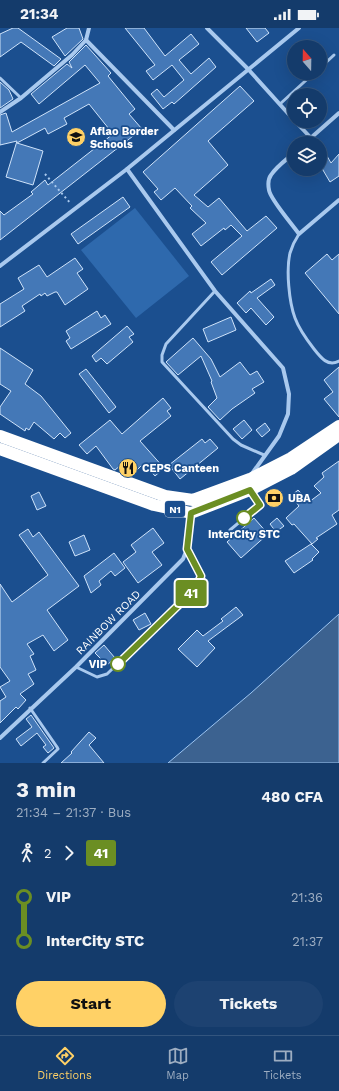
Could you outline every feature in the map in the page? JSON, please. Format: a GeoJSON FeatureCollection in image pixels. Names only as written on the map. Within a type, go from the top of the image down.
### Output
{"type":"FeatureCollection","features":[{"type":"Feature","properties":{"kind":"highway","name":"N1"},"geometry":{"type":"LineString","coordinates":[[0,436],[165,496],[193,500],[250,485],[339,426]]}},
{"type":"Feature","properties":{"kind":"highway","name":"N1"},"geometry":{"type":"LineString","coordinates":[[0,448],[154,505],[191,513],[250,485],[291,470],[339,435]]}},
{"type":"Feature","properties":{"kind":"street"},"geometry":{"type":"LineString","coordinates":[[0,112],[21,98],[86,40],[89,28]]}},
{"type":"Feature","properties":{"kind":"street"},"geometry":{"type":"LineString","coordinates":[[207,28],[248,69],[287,112]]}},
{"type":"Feature","properties":{"kind":"street"},"geometry":{"type":"LineString","coordinates":[[0,266],[127,169],[299,28]]}},
{"type":"Feature","properties":{"kind":"street"},"geometry":{"type":"LineString","coordinates":[[86,40],[174,130]]}},
{"type":"Feature","properties":{"kind":"street"},"geometry":{"type":"LineString","coordinates":[[313,136],[339,113]]}},
{"type":"Feature","properties":{"kind":"street"},"geometry":{"type":"LineString","coordinates":[[302,128],[309,136]]}},
{"type":"Feature","properties":{"kind":"street"},"geometry":{"type":"LineString","coordinates":[[287,159],[270,176],[268,184],[269,191],[299,234],[339,200]]}},
{"type":"Feature","properties":{"kind":"street"},"geometry":{"type":"LineString","coordinates":[[127,169],[215,290],[283,368],[289,394],[288,414],[279,436],[264,455],[250,485]]}},
{"type":"Feature","properties":{"kind":"street","name":"RAINBOW ROAD"},"geometry":{"type":"LineString","coordinates":[[0,738],[30,708],[76,667],[183,559],[187,549],[193,500]]}},
{"type":"Feature","properties":{"kind":"lane"},"geometry":{"type":"LineString","coordinates":[[327,62],[334,55]]}},
{"type":"Feature","properties":{"kind":"lane"},"geometry":{"type":"LineString","coordinates":[[0,78],[21,98]]}},
{"type":"Feature","properties":{"kind":"lane"},"geometry":{"type":"LineString","coordinates":[[280,104],[306,80]]}},
{"type":"Feature","properties":{"kind":"lane"},"geometry":{"type":"LineString","coordinates":[[299,234],[290,254],[288,267],[291,306],[295,318],[304,335],[321,359],[328,363],[336,363],[339,361]]}},
{"type":"Feature","properties":{"kind":"lane"},"geometry":{"type":"LineString","coordinates":[[215,290],[166,344],[162,355],[162,362],[233,439],[241,445],[264,455]]}},
{"type":"Feature","properties":{"kind":"lane"},"geometry":{"type":"LineString","coordinates":[[230,530],[260,505],[250,485]]}},
{"type":"Feature","properties":{"kind":"lane"},"geometry":{"type":"LineString","coordinates":[[76,667],[97,677],[107,674],[196,588],[201,576],[187,549]]}},
{"type":"Feature","properties":{"kind":"lane"},"geometry":{"type":"LineString","coordinates":[[30,708],[58,749],[43,763]]}},
{"type":"Feature","properties":{"kind":"path"},"geometry":{"type":"LineString","coordinates":[[45,174],[75,208]]}},
{"type":"Feature","properties":{"kind":"shaded area"},"geometry":{"type":"Polygon","coordinates":[[[135,208],[189,276],[136,318],[81,250],[135,208]]]}},
{"type":"Feature","properties":{"kind":"shaded area"},"geometry":{"type":"Polygon","coordinates":[[[339,614],[339,763],[168,763],[251,693],[339,614]]]}},
{"type":"Feature","properties":{"kind":"building"},"geometry":{"type":"Polygon","coordinates":[[[13,28],[18,28],[61,59],[54,66],[21,42],[0,57],[0,34],[13,28]]]}},
{"type":"Feature","properties":{"kind":"building"},"geometry":{"type":"Polygon","coordinates":[[[67,28],[79,28],[83,39],[65,56],[52,37],[67,28]]]}},
{"type":"Feature","properties":{"kind":"building"},"geometry":{"type":"Polygon","coordinates":[[[125,28],[144,28],[165,56],[191,34],[199,44],[179,60],[191,74],[209,58],[216,67],[174,104],[172,102],[163,109],[151,94],[157,89],[164,97],[184,80],[172,65],[153,80],[146,71],[155,65],[125,28]]]}},
{"type":"Feature","properties":{"kind":"building"},"geometry":{"type":"Polygon","coordinates":[[[246,28],[265,28],[269,33],[257,42],[246,28]]]}},
{"type":"Feature","properties":{"kind":"building"},"geometry":{"type":"Polygon","coordinates":[[[86,45],[111,73],[108,76],[135,109],[129,114],[142,129],[0,240],[0,211],[4,215],[33,194],[31,192],[45,180],[48,185],[113,134],[89,104],[64,118],[67,124],[48,134],[45,128],[17,143],[43,151],[33,185],[6,177],[17,141],[0,145],[0,115],[6,113],[12,132],[100,83],[85,65],[39,104],[31,94],[67,64],[72,68],[69,62],[86,45]]]}},
{"type":"Feature","properties":{"kind":"building"},"geometry":{"type":"Polygon","coordinates":[[[0,82],[9,90],[13,99],[0,108],[0,82]]]}},
{"type":"Feature","properties":{"kind":"building"},"geometry":{"type":"Polygon","coordinates":[[[240,86],[254,101],[208,141],[228,165],[194,195],[208,207],[219,198],[247,231],[266,216],[277,228],[222,275],[211,262],[242,236],[231,225],[225,230],[224,228],[201,246],[192,234],[206,223],[190,208],[192,206],[175,188],[161,200],[154,192],[158,189],[143,172],[240,86]]]}},
{"type":"Feature","properties":{"kind":"building"},"geometry":{"type":"Polygon","coordinates":[[[339,154],[339,176],[330,182],[326,176],[327,156],[331,163],[339,154]]]}},
{"type":"Feature","properties":{"kind":"building"},"geometry":{"type":"Polygon","coordinates":[[[123,197],[130,207],[78,244],[71,234],[123,197]]]}},
{"type":"Feature","properties":{"kind":"building"},"geometry":{"type":"Polygon","coordinates":[[[327,254],[332,260],[339,254],[339,314],[305,273],[327,254]]]}},
{"type":"Feature","properties":{"kind":"building"},"geometry":{"type":"Polygon","coordinates":[[[75,258],[83,269],[77,273],[88,289],[65,305],[57,292],[47,296],[45,293],[41,296],[40,294],[22,306],[25,311],[0,327],[0,304],[24,289],[18,278],[39,265],[47,277],[75,258]]]}},
{"type":"Feature","properties":{"kind":"building"},"geometry":{"type":"Polygon","coordinates":[[[271,279],[275,285],[257,298],[274,317],[266,325],[251,308],[246,313],[237,303],[250,291],[251,293],[271,279]]]}},
{"type":"Feature","properties":{"kind":"building"},"geometry":{"type":"Polygon","coordinates":[[[97,311],[101,318],[105,315],[111,324],[71,349],[66,341],[70,338],[66,331],[97,311]]]}},
{"type":"Feature","properties":{"kind":"building"},"geometry":{"type":"Polygon","coordinates":[[[231,317],[236,330],[208,342],[203,329],[231,317]]]}},
{"type":"Feature","properties":{"kind":"building"},"geometry":{"type":"Polygon","coordinates":[[[127,326],[134,334],[129,337],[133,342],[107,364],[101,358],[96,362],[92,356],[127,326]]]}},
{"type":"Feature","properties":{"kind":"building"},"geometry":{"type":"Polygon","coordinates":[[[193,338],[211,359],[220,377],[240,362],[250,375],[257,371],[264,382],[252,389],[255,393],[232,409],[220,420],[208,407],[217,398],[211,382],[212,381],[201,356],[178,375],[166,362],[193,338]]]}},
{"type":"Feature","properties":{"kind":"building"},"geometry":{"type":"Polygon","coordinates":[[[0,348],[33,370],[25,384],[41,396],[71,433],[65,438],[60,433],[54,439],[34,422],[29,430],[26,428],[25,431],[0,414],[0,407],[11,391],[0,384],[0,348]]]}},
{"type":"Feature","properties":{"kind":"building"},"geometry":{"type":"Polygon","coordinates":[[[339,367],[339,417],[324,399],[333,392],[324,380],[339,367]]]}},
{"type":"Feature","properties":{"kind":"building"},"geometry":{"type":"Polygon","coordinates":[[[86,369],[116,407],[109,413],[79,374],[86,369]]]}},
{"type":"Feature","properties":{"kind":"building"},"geometry":{"type":"Polygon","coordinates":[[[163,398],[171,408],[167,411],[171,416],[140,441],[164,468],[155,476],[144,463],[137,470],[129,461],[123,467],[121,465],[115,470],[96,446],[87,454],[79,445],[110,420],[122,434],[163,398]]]}},
{"type":"Feature","properties":{"kind":"building"},"geometry":{"type":"Polygon","coordinates":[[[244,420],[252,430],[242,439],[233,429],[244,420]]]}},
{"type":"Feature","properties":{"kind":"building"},"geometry":{"type":"Polygon","coordinates":[[[265,423],[270,430],[262,437],[256,430],[265,423]]]}},
{"type":"Feature","properties":{"kind":"building"},"geometry":{"type":"Polygon","coordinates":[[[202,439],[205,443],[210,439],[218,448],[180,479],[169,465],[202,439]]]}},
{"type":"Feature","properties":{"kind":"building"},"geometry":{"type":"Polygon","coordinates":[[[339,461],[339,510],[332,515],[337,524],[316,538],[318,539],[312,544],[294,524],[292,525],[286,518],[299,506],[291,496],[298,490],[309,502],[321,493],[314,486],[324,477],[322,473],[339,461]]]}},
{"type":"Feature","properties":{"kind":"building"},"geometry":{"type":"Polygon","coordinates":[[[276,491],[282,498],[274,505],[268,498],[276,491]]]}},
{"type":"Feature","properties":{"kind":"building"},"geometry":{"type":"Polygon","coordinates":[[[39,492],[46,506],[37,510],[31,496],[39,492]]]}},
{"type":"Feature","properties":{"kind":"building"},"geometry":{"type":"Polygon","coordinates":[[[254,518],[268,534],[241,558],[227,542],[254,518]]]}},
{"type":"Feature","properties":{"kind":"building"},"geometry":{"type":"Polygon","coordinates":[[[277,518],[284,526],[276,532],[270,524],[277,518]]]}},
{"type":"Feature","properties":{"kind":"building"},"geometry":{"type":"Polygon","coordinates":[[[153,528],[164,543],[152,552],[162,565],[138,583],[123,562],[136,552],[131,545],[153,528]]]}},
{"type":"Feature","properties":{"kind":"building"},"geometry":{"type":"Polygon","coordinates":[[[28,529],[33,537],[39,532],[79,586],[47,610],[68,640],[54,651],[43,635],[27,644],[34,654],[30,656],[36,670],[28,674],[34,684],[20,694],[26,700],[18,709],[16,707],[0,723],[0,701],[6,697],[0,687],[10,681],[0,667],[0,584],[12,602],[48,575],[19,535],[28,529]]]}},
{"type":"Feature","properties":{"kind":"building"},"geometry":{"type":"Polygon","coordinates":[[[84,535],[90,550],[75,556],[69,542],[84,535]]]}},
{"type":"Feature","properties":{"kind":"building"},"geometry":{"type":"Polygon","coordinates":[[[311,544],[319,552],[312,559],[313,560],[294,573],[285,561],[311,544]]]}},
{"type":"Feature","properties":{"kind":"building"},"geometry":{"type":"Polygon","coordinates":[[[114,553],[125,568],[115,576],[111,571],[99,581],[101,585],[91,593],[84,576],[114,553]]]}},
{"type":"Feature","properties":{"kind":"building"},"geometry":{"type":"Polygon","coordinates":[[[236,607],[243,615],[208,641],[215,648],[197,667],[178,649],[197,630],[203,636],[223,621],[221,619],[236,607]]]}},
{"type":"Feature","properties":{"kind":"building"},"geometry":{"type":"Polygon","coordinates":[[[145,613],[151,624],[139,630],[133,620],[145,613]]]}},
{"type":"Feature","properties":{"kind":"building"},"geometry":{"type":"Polygon","coordinates":[[[104,645],[115,658],[107,665],[95,653],[104,645]]]}},
{"type":"Feature","properties":{"kind":"building"},"geometry":{"type":"Polygon","coordinates":[[[31,715],[54,748],[48,753],[43,747],[46,745],[37,733],[21,746],[16,739],[32,727],[26,719],[31,715]]]}},
{"type":"Feature","properties":{"kind":"building"},"geometry":{"type":"Polygon","coordinates":[[[89,732],[96,738],[89,745],[104,763],[61,763],[72,753],[71,752],[89,732]]]}},
{"type":"Feature","properties":{"kind":"bus line","name":"41"},"geometry":{"type":"LineString","coordinates":[[118,664],[196,588],[201,576],[187,549],[191,513],[250,490],[260,505],[244,518]]}},
{"type":"Feature","properties":{"kind":"place","name":"Aflao Border Schools"},"geometry":{"type":"Point","coordinates":[76,137]}},
{"type":"Feature","properties":{"kind":"place","name":"CEPS Canteen"},"geometry":{"type":"Point","coordinates":[128,468]}},
{"type":"Feature","properties":{"kind":"place","name":"UBA"},"geometry":{"type":"Point","coordinates":[274,498]}},
{"type":"Feature","properties":{"kind":"place","name":"InterCity STC"},"geometry":{"type":"Point","coordinates":[244,518]}},
{"type":"Feature","properties":{"kind":"place","name":"VIP"},"geometry":{"type":"Point","coordinates":[118,664]}}]}
